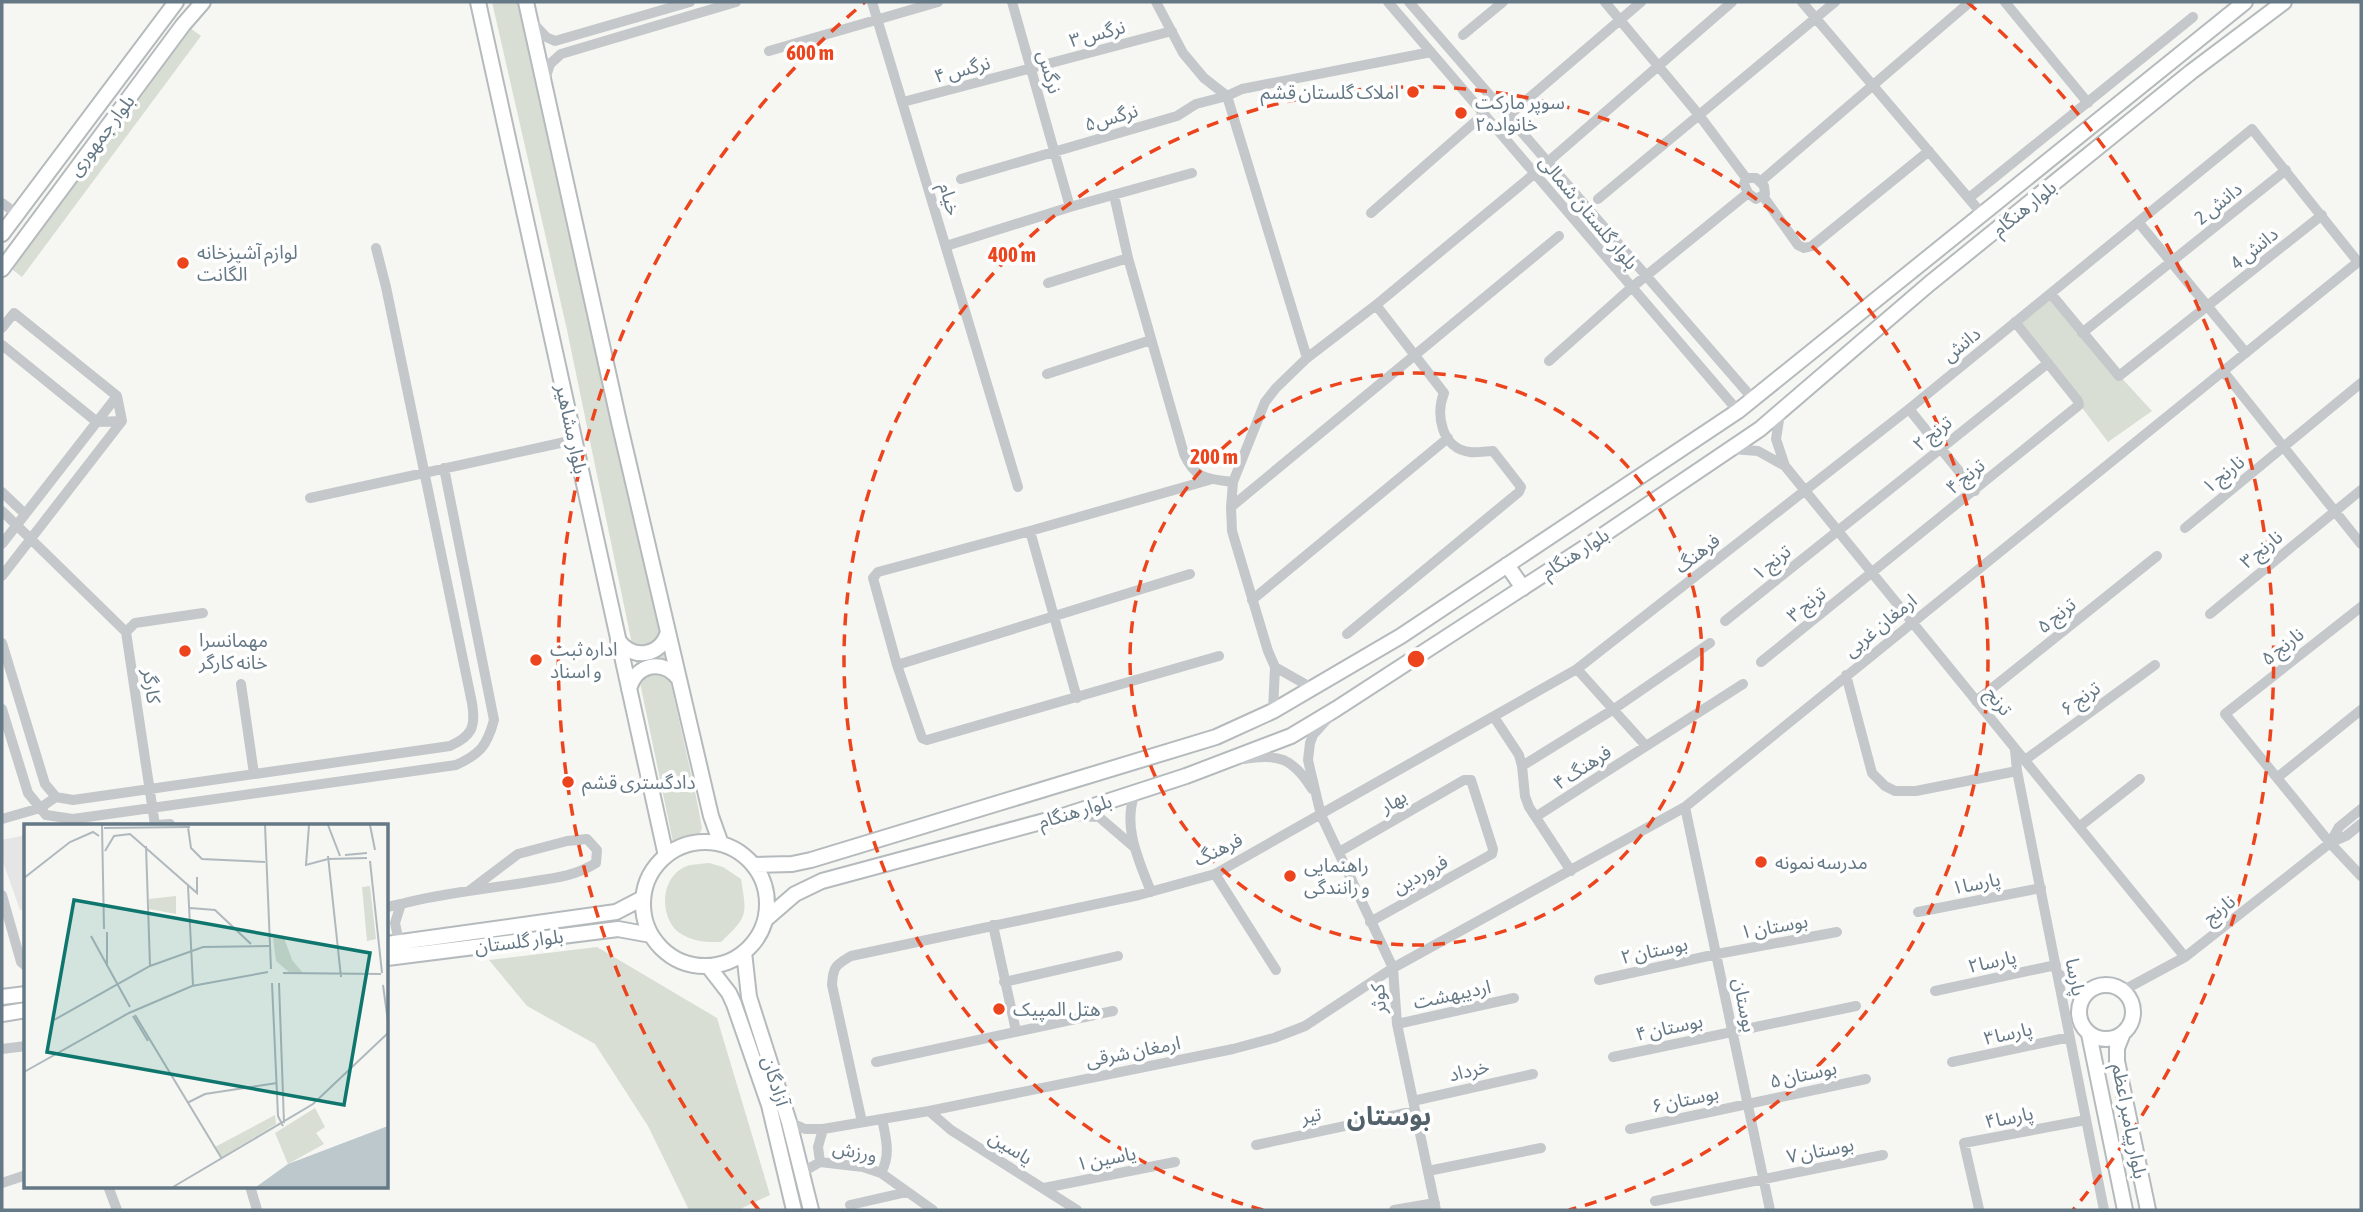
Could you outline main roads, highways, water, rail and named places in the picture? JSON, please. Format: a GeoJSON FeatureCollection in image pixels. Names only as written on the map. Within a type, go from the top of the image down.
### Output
{"type":"FeatureCollection","features":[{"type":"Feature","properties":{"kind":"main road","name":"بلوار جمهوری"},"geometry":{"type":"LineString","coordinates":[[2,234],[176,2]]}},
{"type":"Feature","properties":{"kind":"main road","name":"بلوار جمهوری"},"geometry":{"type":"LineString","coordinates":[[2,267],[203,2]]}},
{"type":"Feature","properties":{"kind":"main road","name":"بلوار مشاهیر"},"geometry":{"type":"LineString","coordinates":[[478,2],[666,856]]}},
{"type":"Feature","properties":{"kind":"main road"},"geometry":{"type":"LineString","coordinates":[[526,2],[679,680],[711,816],[721,844]]}},
{"type":"Feature","properties":{"kind":"main road","name":"بلوار هنگام"},"geometry":{"type":"LineString","coordinates":[[753,865],[792,864],[811,860],[1216,737],[1273,711],[1401,635],[1738,411],[2245,2]]}},
{"type":"Feature","properties":{"kind":"main road","name":"بلوار هنگام"},"geometry":{"type":"LineString","coordinates":[[765,920],[795,894],[808,887],[1063,816],[1135,793],[1291,736],[1336,709],[1522,588],[1780,414],[1929,284],[2284,2]]}},
{"type":"Feature","properties":{"kind":"main road"},"geometry":{"type":"LineString","coordinates":[[2221,20],[2236,38]]}},
{"type":"Feature","properties":{"kind":"main road"},"geometry":{"type":"LineString","coordinates":[[2105,114],[2120,130]]}},
{"type":"Feature","properties":{"kind":"main road"},"geometry":{"type":"LineString","coordinates":[[1507,565],[1522,588]]}},
{"type":"Feature","properties":{"kind":"main road"},"geometry":{"type":"LineString","coordinates":[[618,640],[630,652],[647,653],[661,646],[668,632]]}},
{"type":"Feature","properties":{"kind":"main road"},"geometry":{"type":"LineString","coordinates":[[629,689],[636,674],[650,666],[667,668],[679,680]]}},
{"type":"Feature","properties":{"kind":"main road"},"geometry":{"type":"LineString","coordinates":[[925,826],[933,852]]}},
{"type":"Feature","properties":{"kind":"main road"},"geometry":{"type":"LineString","coordinates":[[692,843],[721,844],[739,852],[753,865],[766,891],[765,920],[757,937],[744,952],[727,961],[708,966],[689,964],[671,956],[651,935],[644,917],[643,898],[648,879],[666,856],[692,843]]}},
{"type":"Feature","properties":{"kind":"main road","name":"بلوار گلستان"},"geometry":{"type":"LineString","coordinates":[[393,943],[616,912],[643,898]]}},
{"type":"Feature","properties":{"kind":"main road","name":"بلوار گلستان"},"geometry":{"type":"LineString","coordinates":[[388,958],[618,929],[651,935]]}},
{"type":"Feature","properties":{"kind":"main road","name":"آزادگان"},"geometry":{"type":"LineString","coordinates":[[744,952],[749,997],[789,1122],[811,1210]]}},
{"type":"Feature","properties":{"kind":"main road","name":"آزادگان"},"geometry":{"type":"LineString","coordinates":[[708,966],[734,1004],[769,1105],[794,1210]]}},
{"type":"Feature","properties":{"kind":"main road"},"geometry":{"type":"LineString","coordinates":[[2106,985],[2122,991],[2128,997],[2133,1013],[2123,1033],[2106,1040],[2089,1034],[2083,1028],[2078,1012],[2090,990],[2106,985]]}},
{"type":"Feature","properties":{"kind":"main road"},"geometry":{"type":"LineString","coordinates":[[2,997],[24,994]]}},
{"type":"Feature","properties":{"kind":"main road"},"geometry":{"type":"LineString","coordinates":[[2,1014],[24,1010]]}},
{"type":"Feature","properties":{"kind":"main road","name":"بلوار پیامبر اعظم"},"geometry":{"type":"LineString","coordinates":[[2123,1033],[2117,1048],[2118,1061],[2148,1210]]}},
{"type":"Feature","properties":{"kind":"main road","name":"بلوار پیامبر اعظم"},"geometry":{"type":"LineString","coordinates":[[2089,1034],[2125,1210]]}},
{"type":"Feature","properties":{"kind":"place","name":"املاک گلستان قشم"},"geometry":{"type":"Point","coordinates":[1413,92]}},
{"type":"Feature","properties":{"kind":"place","name":"سوپر ماركت خانواده٢"},"geometry":{"type":"Point","coordinates":[1461,113]}},
{"type":"Feature","properties":{"kind":"place","name":"لوازم آشپزخانه الگانت"},"geometry":{"type":"Point","coordinates":[183,263]}},
{"type":"Feature","properties":{"kind":"place","name":"مهمانسرا خانه کارگر"},"geometry":{"type":"Point","coordinates":[185,651]}},
{"type":"Feature","properties":{"kind":"place","name":"اداره ثبت و اسناد"},"geometry":{"type":"Point","coordinates":[536,660]}},
{"type":"Feature","properties":{"kind":"place","name":"دادگستری قشم"},"geometry":{"type":"Point","coordinates":[568,782]}},
{"type":"Feature","properties":{"kind":"place","name":"مدرسه نمونه"},"geometry":{"type":"Point","coordinates":[1761,862]}},
{"type":"Feature","properties":{"kind":"place","name":"راهنمایی و رانندگی"},"geometry":{"type":"Point","coordinates":[1290,876]}},
{"type":"Feature","properties":{"kind":"place","name":"هتل المپیک"},"geometry":{"type":"Point","coordinates":[999,1009]}},
{"type":"Feature","properties":{"kind":"district","name":"بوستان"},"geometry":{"type":"Point","coordinates":[1389,1116]}}]}
